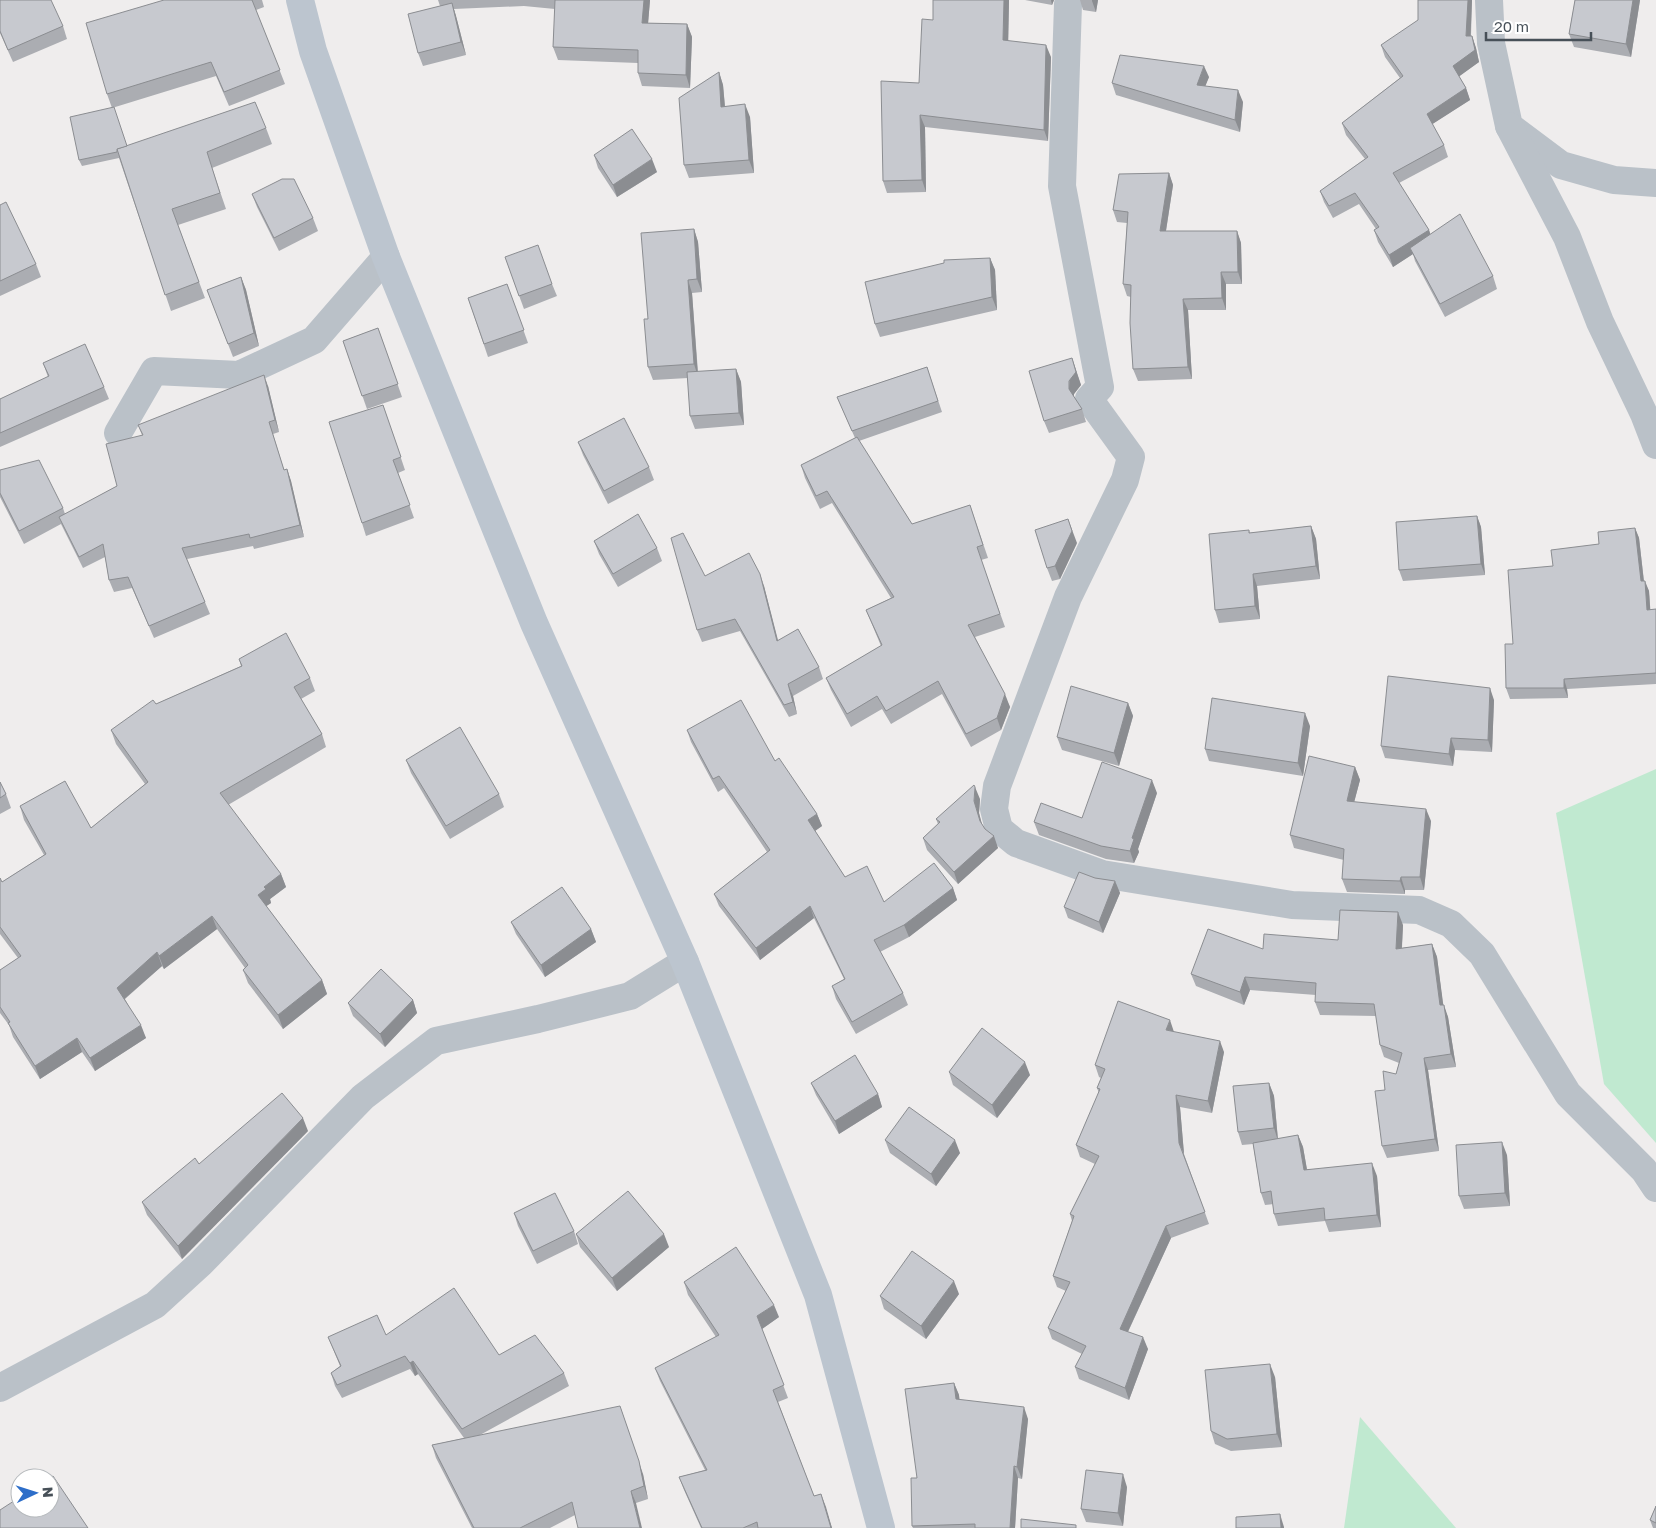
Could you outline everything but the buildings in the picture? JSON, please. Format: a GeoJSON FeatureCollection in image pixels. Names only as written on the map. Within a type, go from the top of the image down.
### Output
{"type":"FeatureCollection","features":[{"type":"Feature","properties":{"kind":"main road"},"geometry":{"type":"LineString","coordinates":[[300,0],[314,51],[386,257],[534,623],[685,962],[818,1295],[881,1528]]}},
{"type":"Feature","properties":{"kind":"street"},"geometry":{"type":"LineString","coordinates":[[1070,0],[1068,4],[1062,186],[1100,386],[1089,399],[1131,458],[1125,480],[1068,597],[997,786],[994,809],[998,829],[1016,843],[1102,874],[1292,905],[1419,910],[1451,924],[1482,954],[1568,1094],[1644,1170],[1656,1188]]}},
{"type":"Feature","properties":{"kind":"street"},"geometry":{"type":"LineString","coordinates":[[1489,0],[1491,43],[1509,126],[1567,237],[1600,322],[1644,414],[1656,445]]}},
{"type":"Feature","properties":{"kind":"street"},"geometry":{"type":"LineString","coordinates":[[1509,126],[1561,165],[1614,180],[1656,183]]}},
{"type":"Feature","properties":{"kind":"street"},"geometry":{"type":"LineString","coordinates":[[118,433],[154,371],[239,375],[314,340],[386,257]]}},
{"type":"Feature","properties":{"kind":"street"},"geometry":{"type":"LineString","coordinates":[[0,1388],[155,1306],[200,1264],[363,1097],[436,1041],[538,1019],[630,996],[685,962]]}},
{"type":"Feature","properties":{"kind":"green space"},"geometry":{"type":"Polygon","coordinates":[[[1656,769],[1656,1143],[1604,1084],[1556,813],[1656,769]]]}},
{"type":"Feature","properties":{"kind":"green space"},"geometry":{"type":"Polygon","coordinates":[[[1360,1417],[1456,1528],[1344,1528],[1360,1417]]]}}]}
